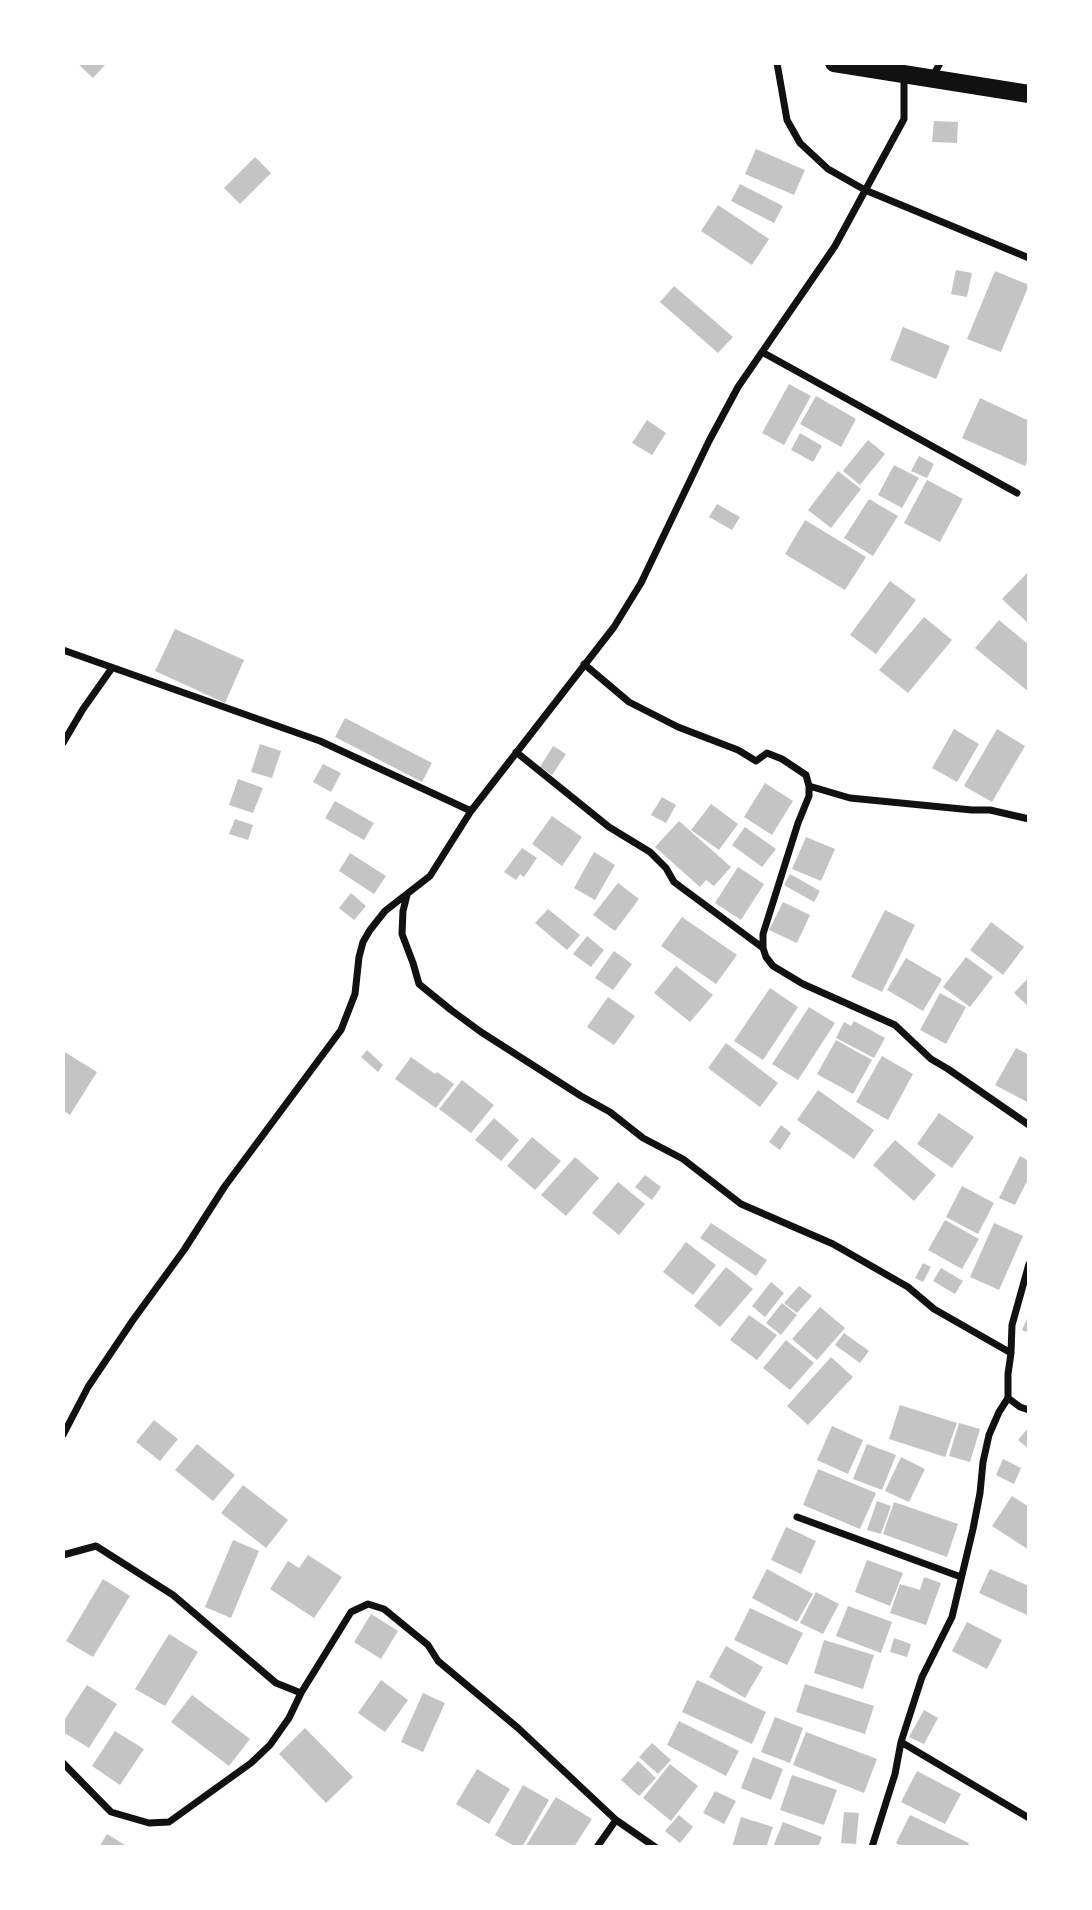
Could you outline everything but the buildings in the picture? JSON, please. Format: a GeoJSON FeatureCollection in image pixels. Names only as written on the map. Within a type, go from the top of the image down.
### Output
{"type":"FeatureCollection","features":[{"type":"Feature","properties":{"kind":"main road"},"geometry":{"type":"LineString","coordinates":[[834,63],[870,66],[904,75],[936,71],[1029,94]]}},
{"type":"Feature","properties":{"kind":"street"},"geometry":{"type":"LineString","coordinates":[[777,63],[787,120],[800,143],[828,169],[865,190],[1029,258]]}},
{"type":"Feature","properties":{"kind":"street"},"geometry":{"type":"LineString","coordinates":[[63,1435],[88,1387],[133,1320],[184,1250],[232,1176],[341,1030],[355,994],[363,942],[385,911],[430,876],[471,811],[614,627],[641,583],[732,398],[835,246],[904,119],[904,75]]}},
{"type":"Feature","properties":{"kind":"street"},"geometry":{"type":"LineString","coordinates":[[762,352],[1017,493]]}},
{"type":"Feature","properties":{"kind":"street"},"geometry":{"type":"LineString","coordinates":[[63,650],[320,741],[471,811]]}},
{"type":"Feature","properties":{"kind":"street"},"geometry":{"type":"LineString","coordinates":[[584,664],[629,702],[678,727],[738,750],[756,761],[767,753],[782,759],[806,775],[809,796],[763,934],[766,957],[773,966],[803,984],[895,1025],[931,1059],[1029,1125]]}},
{"type":"Feature","properties":{"kind":"street"},"geometry":{"type":"LineString","coordinates":[[63,743],[112,668]]}},
{"type":"Feature","properties":{"kind":"street"},"geometry":{"type":"LineString","coordinates":[[516,752],[609,827],[650,852],[674,882],[763,948]]}},
{"type":"Feature","properties":{"kind":"street"},"geometry":{"type":"LineString","coordinates":[[809,786],[860,799],[990,810],[1029,819]]}},
{"type":"Feature","properties":{"kind":"street"},"geometry":{"type":"LineString","coordinates":[[407,895],[402,934],[419,984],[451,1010],[481,1032],[610,1112],[643,1138],[682,1159],[741,1204],[833,1244],[908,1287],[934,1309],[1011,1353]]}},
{"type":"Feature","properties":{"kind":"street"},"geometry":{"type":"LineString","coordinates":[[872,1847],[922,1677],[952,1617],[973,1529],[989,1435],[1008,1398],[1012,1325],[1029,1264]]}},
{"type":"Feature","properties":{"kind":"street"},"geometry":{"type":"LineString","coordinates":[[1008,1398],[1029,1410]]}},
{"type":"Feature","properties":{"kind":"street"},"geometry":{"type":"LineString","coordinates":[[797,1517],[961,1577]]}},
{"type":"Feature","properties":{"kind":"street"},"geometry":{"type":"LineString","coordinates":[[63,1555],[96,1546],[173,1595],[276,1683],[301,1693]]}},
{"type":"Feature","properties":{"kind":"street"},"geometry":{"type":"LineString","coordinates":[[63,1763],[111,1812],[149,1824],[169,1822],[251,1763],[270,1745],[289,1718],[301,1693],[351,1612],[369,1604],[384,1609],[428,1645],[438,1661],[518,1728],[616,1820],[654,1847]]}},
{"type":"Feature","properties":{"kind":"street"},"geometry":{"type":"LineString","coordinates":[[901,1742],[1029,1818]]}},
{"type":"Feature","properties":{"kind":"street"},"geometry":{"type":"LineString","coordinates":[[597,1847],[616,1820]]}}]}
